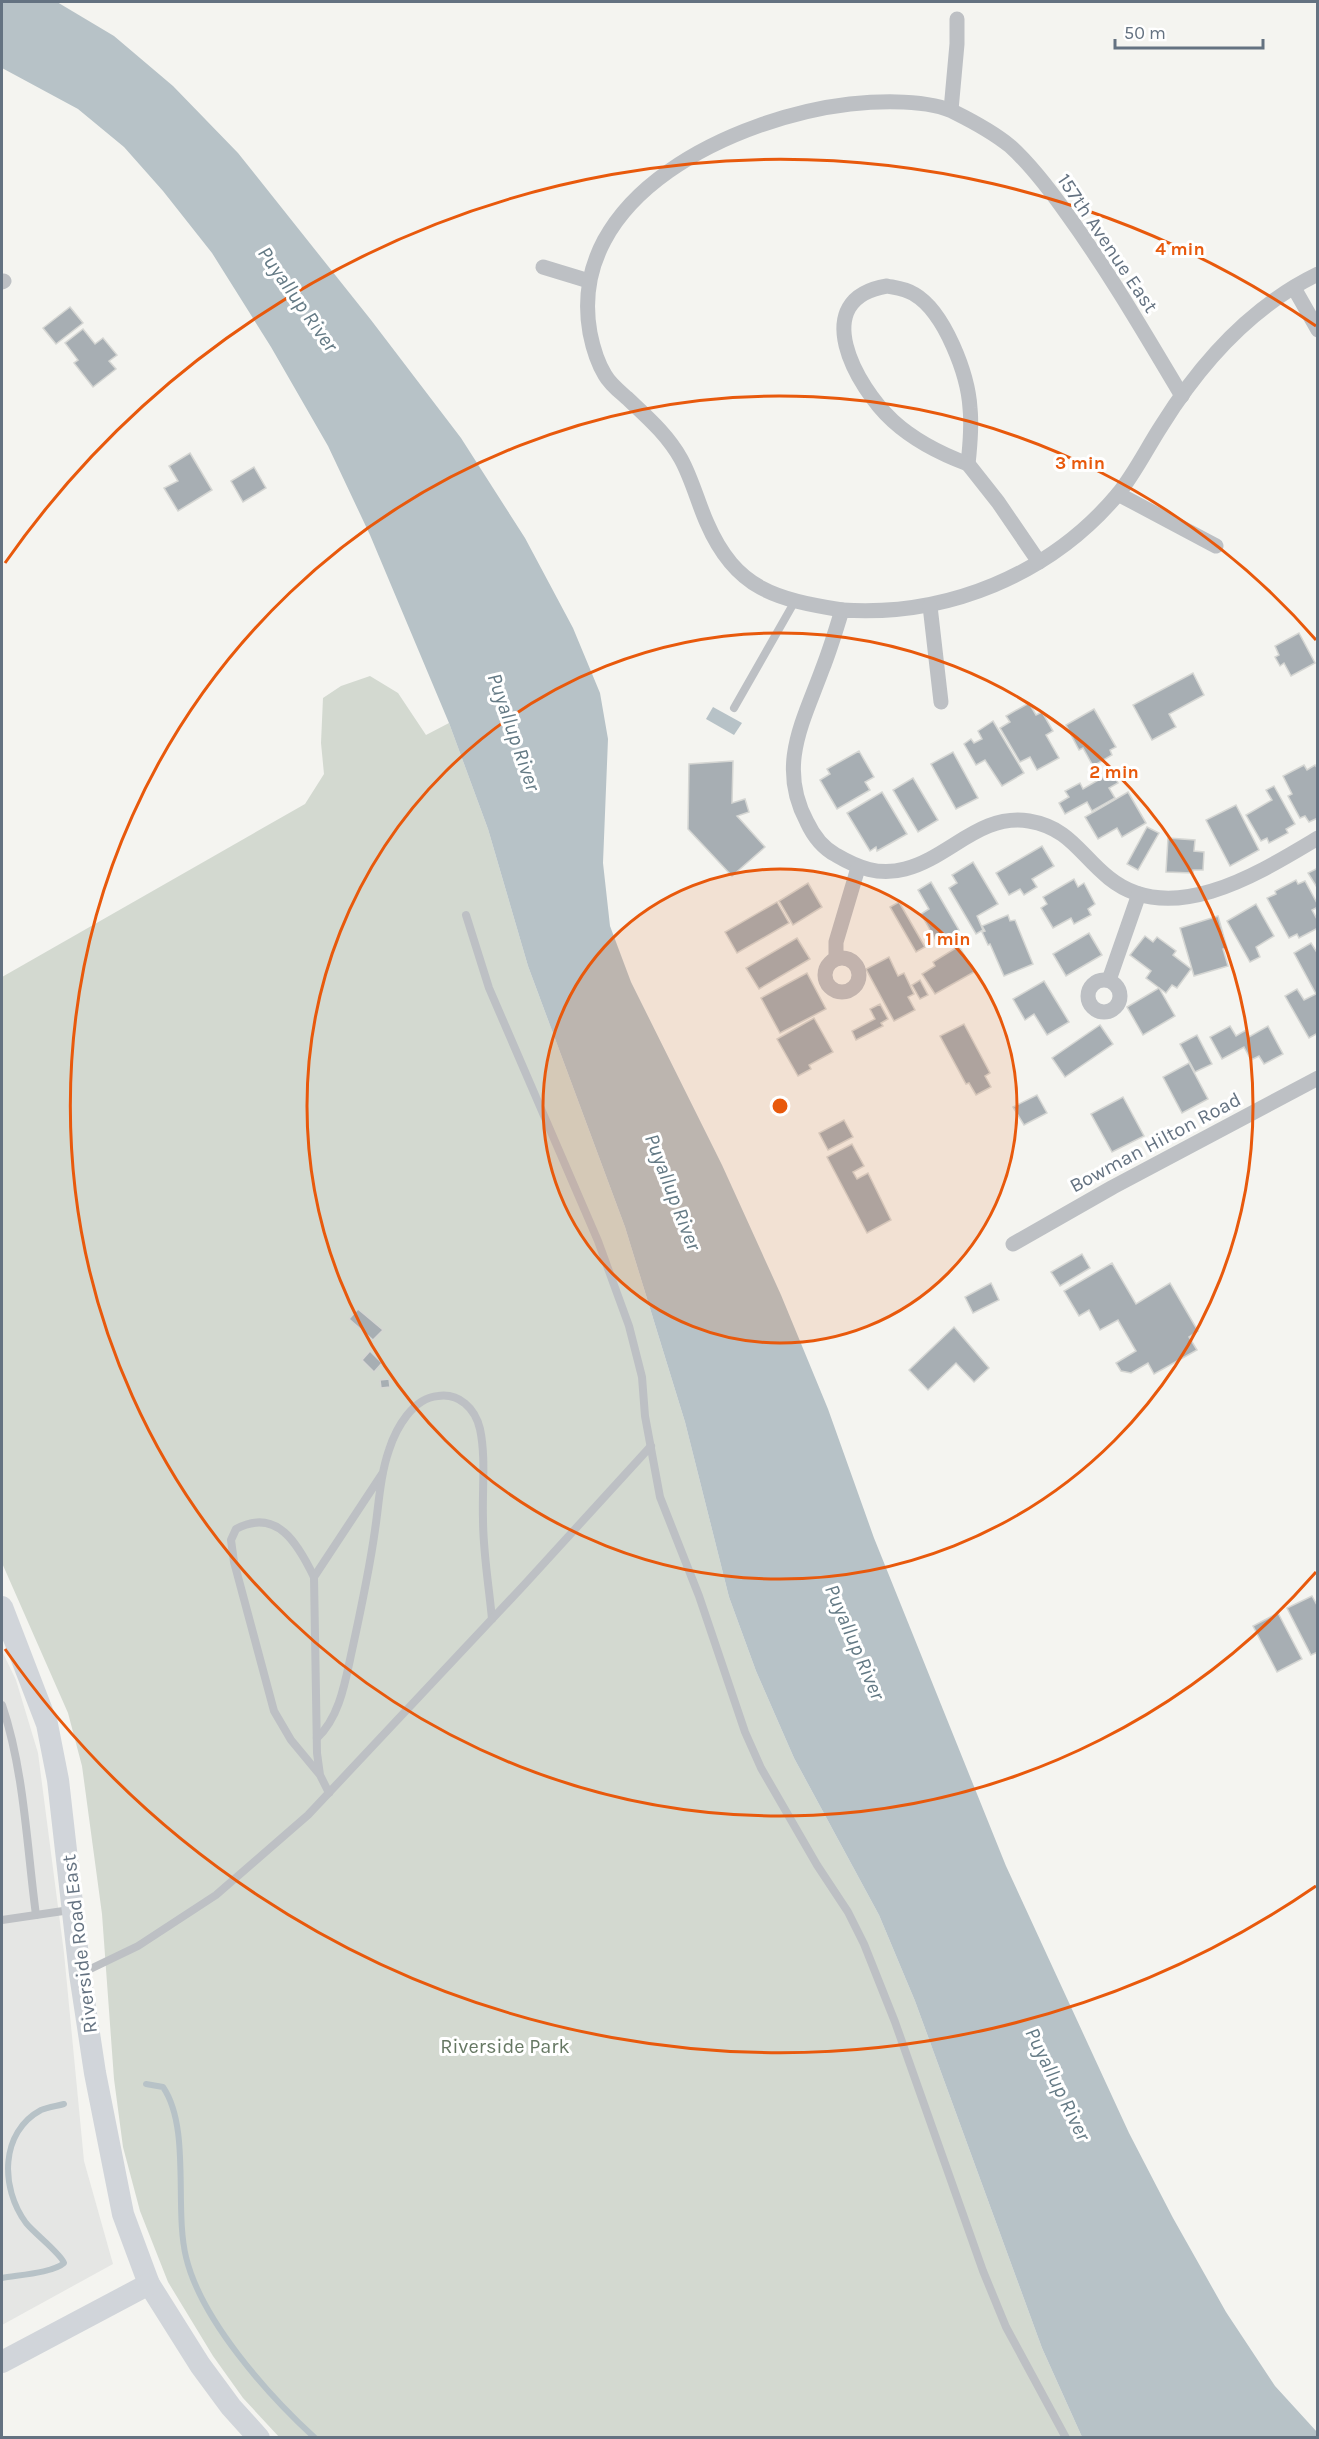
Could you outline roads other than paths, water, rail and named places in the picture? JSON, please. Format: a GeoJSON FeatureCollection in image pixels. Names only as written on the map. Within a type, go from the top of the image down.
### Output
{"type":"FeatureCollection","features":[{"type":"Feature","properties":{"kind":"street"},"geometry":{"type":"LineString","coordinates":[[957,19],[951,110],[908,102],[876,101],[821,108],[778,118],[704,148],[673,168],[640,196],[615,225],[598,253],[590,281],[588,303],[590,333],[595,355],[606,378],[661,429],[682,461],[719,550],[744,576],[771,594],[795,601],[842,610],[886,611],[930,606],[976,592],[1039,562],[1081,530],[1118,494],[1182,396],[1200,372],[1243,326],[1264,307],[1317,274]]}},
{"type":"Feature","properties":{"kind":"street","name":"157th Avenue East"},"geometry":{"type":"LineString","coordinates":[[951,110],[1009,146],[1050,190],[1089,244],[1182,396]]}},
{"type":"Feature","properties":{"kind":"street"},"geometry":{"type":"LineString","coordinates":[[543,267],[590,281]]}},
{"type":"Feature","properties":{"kind":"street"},"geometry":{"type":"LineString","coordinates":[[968,464],[971,427],[965,381],[957,357],[939,322],[922,300],[903,289],[887,286],[873,288],[859,296],[849,307],[843,319],[843,332],[850,356],[863,384],[883,411],[903,430],[942,455],[968,464],[998,502],[1039,562]]}},
{"type":"Feature","properties":{"kind":"street"},"geometry":{"type":"LineString","coordinates":[[1294,288],[1317,330]]}},
{"type":"Feature","properties":{"kind":"street"},"geometry":{"type":"LineString","coordinates":[[1118,494],[1216,546]]}},
{"type":"Feature","properties":{"kind":"street"},"geometry":{"type":"LineString","coordinates":[[930,606],[941,702]]}},
{"type":"Feature","properties":{"kind":"street"},"geometry":{"type":"LineString","coordinates":[[842,610],[822,671],[804,714],[794,754],[793,775],[798,801],[812,832],[829,851],[858,868],[879,871],[903,870],[926,862],[951,845],[996,823],[1026,821],[1057,830],[1070,839],[1108,878],[1122,887],[1139,894],[1164,899],[1194,896],[1240,882],[1317,838]]}},
{"type":"Feature","properties":{"kind":"street"},"geometry":{"type":"LineString","coordinates":[[836,958],[836,942],[858,868]]}},
{"type":"Feature","properties":{"kind":"street"},"geometry":{"type":"LineString","coordinates":[[1109,980],[1139,894]]}},
{"type":"Feature","properties":{"kind":"street","name":"Bowman Hilton Road"},"geometry":{"type":"LineString","coordinates":[[1013,1244],[1113,1187],[1317,1078]]}},
{"type":"Feature","properties":{"kind":"street","name":"Riverside Road East"},"geometry":{"type":"LineString","coordinates":[[2,1607],[47,1725],[58,1780],[80,1974],[112,2168],[123,2214],[149,2284],[200,2365],[231,2407],[259,2438]]}},
{"type":"Feature","properties":{"kind":"street"},"geometry":{"type":"LineString","coordinates":[[2,2362],[149,2284]]}},
{"type":"Feature","properties":{"kind":"lane"},"geometry":{"type":"LineString","coordinates":[[734,708],[795,601]]}},
{"type":"Feature","properties":{"kind":"lane"},"geometry":{"type":"LineString","coordinates":[[466,915],[489,988],[598,1241],[628,1326],[642,1377],[645,1416],[660,1497],[699,1596],[745,1732],[761,1768],[864,1944],[895,2022],[983,2271],[1006,2327],[1066,2438]]}},
{"type":"Feature","properties":{"kind":"lane"},"geometry":{"type":"LineString","coordinates":[[316,1738],[326,1730],[334,1714],[346,1676],[366,1587],[382,1473],[389,1448],[402,1423],[418,1405],[431,1396],[449,1394],[461,1400],[471,1410],[480,1427],[483,1523],[492,1619]]}},
{"type":"Feature","properties":{"kind":"lane"},"geometry":{"type":"LineString","coordinates":[[80,1974],[138,1946],[216,1895],[308,1815],[651,1446]]}},
{"type":"Feature","properties":{"kind":"lane"},"geometry":{"type":"LineString","coordinates":[[314,1577],[382,1473]]}},
{"type":"Feature","properties":{"kind":"lane"},"geometry":{"type":"LineString","coordinates":[[320,1775],[316,1738],[314,1577],[286,1533],[271,1524],[254,1521],[236,1528],[231,1540],[231,1551],[274,1711],[291,1740],[320,1775],[328,1793]]}},
{"type":"Feature","properties":{"kind":"lane"},"geometry":{"type":"LineString","coordinates":[[2,1706],[17,1766],[36,1915]]}},
{"type":"Feature","properties":{"kind":"lane"},"geometry":{"type":"LineString","coordinates":[[2,1920],[74,1909]]}},
{"type":"Feature","properties":{"kind":"water","name":"Puyallup River"},"geometry":{"type":"Polygon","coordinates":[[[2,2],[57,2],[114,36],[173,86],[238,153],[371,320],[461,438],[525,538],[573,628],[600,693],[608,739],[603,863],[610,926],[631,982],[722,1165],[781,1295],[828,1409],[874,1538],[1006,1866],[1129,2133],[1173,2218],[1226,2312],[1275,2386],[1317,2432],[1317,2437],[1082,2437],[1042,2348],[915,2001],[879,1915],[794,1758],[756,1671],[729,1597],[685,1422],[625,1227],[528,966],[488,829],[449,723],[370,535],[328,446],[271,347],[212,253],[163,191],[124,147],[78,109],[2,68],[2,2]]]}},
{"type":"Feature","properties":{"kind":"water"},"geometry":{"type":"Polygon","coordinates":[[[713,707],[742,723],[734,735],[706,719],[713,707]]]}},
{"type":"Feature","properties":{"kind":"waterway"},"geometry":{"type":"LineString","coordinates":[[146,2084],[163,2087],[172,2104],[177,2124],[183,2237],[186,2257],[194,2281],[206,2306],[238,2355],[277,2400],[315,2438]]}},
{"type":"Feature","properties":{"kind":"waterway"},"geometry":{"type":"LineString","coordinates":[[2,2278],[44,2271],[64,2263],[58,2254],[26,2223],[17,2209],[12,2194],[8,2162],[11,2146],[18,2132],[28,2120],[41,2110],[64,2104]]}},
{"type":"Feature","properties":{"kind":"park label","name":"Riverside Park"},"geometry":{"type":"Point","coordinates":[505,2046]}}]}
